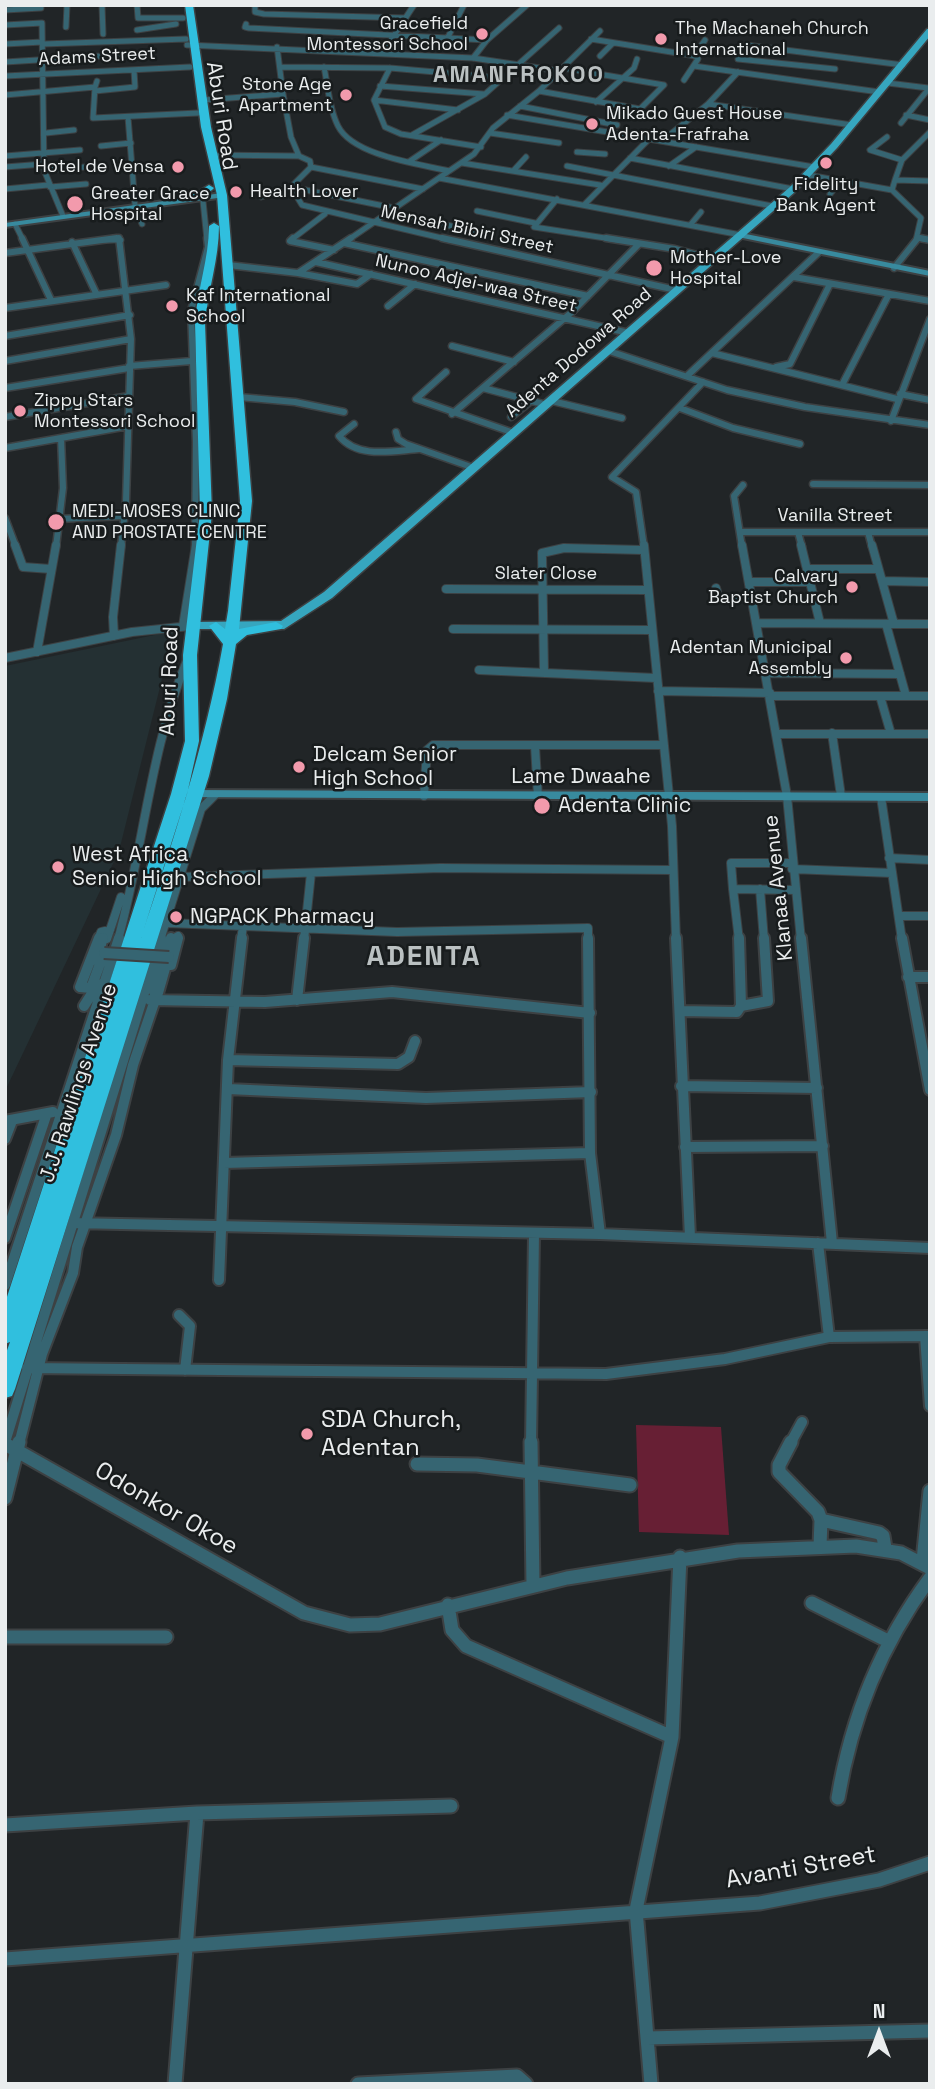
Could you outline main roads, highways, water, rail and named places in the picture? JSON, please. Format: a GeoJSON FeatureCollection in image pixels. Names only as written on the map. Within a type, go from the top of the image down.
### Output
{"type":"FeatureCollection","features":[{"type":"Feature","properties":{"kind":"highway","name":"Aburi Road"},"geometry":{"type":"LineString","coordinates":[[182,5],[183,21],[203,100],[208,151],[206,198],[215,234],[202,295],[199,340],[206,513],[200,626],[190,649],[190,789]]}},
{"type":"Feature","properties":{"kind":"highway","name":"Aburi Road"},"geometry":{"type":"LineString","coordinates":[[188,5],[190,67],[208,151]]}},
{"type":"Feature","properties":{"kind":"highway","name":"Aburi Road"},"geometry":{"type":"LineString","coordinates":[[5,1335],[70,1102],[190,789],[220,699],[235,611],[246,501],[228,265],[222,220],[206,198]]}},
{"type":"Feature","properties":{"kind":"highway"},"geometry":{"type":"LineString","coordinates":[[235,611],[240,621],[257,626]]}},
{"type":"Feature","properties":{"kind":"highway"},"geometry":{"type":"LineString","coordinates":[[200,626],[229,643],[243,632],[276,626]]}},
{"type":"Feature","properties":{"kind":"highway"},"geometry":{"type":"LineString","coordinates":[[190,789],[215,793]]}},
{"type":"Feature","properties":{"kind":"highway","name":"J.J. Rawlings Avenue"},"geometry":{"type":"LineString","coordinates":[[5,1389],[74,1196],[169,899],[190,789]]}},
{"type":"Feature","properties":{"kind":"main road","name":"Adenta Dodowa Road"},"geometry":{"type":"LineString","coordinates":[[200,626],[276,626],[292,621],[328,595],[793,190],[852,125],[929,32]]}},
{"type":"Feature","properties":{"kind":"place","name":"Gracefield Montessori School"},"geometry":{"type":"Point","coordinates":[482,34]}},
{"type":"Feature","properties":{"kind":"place","name":"The Machaneh Church International"},"geometry":{"type":"Point","coordinates":[661,39]}},
{"type":"Feature","properties":{"kind":"place","name":"Stone Age Apartment"},"geometry":{"type":"Point","coordinates":[346,95]}},
{"type":"Feature","properties":{"kind":"place","name":"Mikado Guest House Adenta-Frafraha"},"geometry":{"type":"Point","coordinates":[592,124]}},
{"type":"Feature","properties":{"kind":"place","name":"Fidelity Bank Agent"},"geometry":{"type":"Point","coordinates":[826,163]}},
{"type":"Feature","properties":{"kind":"place","name":"Hotel de Vensa"},"geometry":{"type":"Point","coordinates":[178,167]}},
{"type":"Feature","properties":{"kind":"place","name":"Health Lover"},"geometry":{"type":"Point","coordinates":[236,192]}},
{"type":"Feature","properties":{"kind":"place","name":"Greater Grace Hospital"},"geometry":{"type":"Point","coordinates":[75,204]}},
{"type":"Feature","properties":{"kind":"place","name":"Mother-Love Hospital"},"geometry":{"type":"Point","coordinates":[654,268]}},
{"type":"Feature","properties":{"kind":"place","name":"Kaf International School"},"geometry":{"type":"Point","coordinates":[172,306]}},
{"type":"Feature","properties":{"kind":"place","name":"Zippy Stars Montessori School"},"geometry":{"type":"Point","coordinates":[20,411]}},
{"type":"Feature","properties":{"kind":"place","name":"MEDI-MOSES CLINIC AND PROSTATE CENTRE"},"geometry":{"type":"Point","coordinates":[56,522]}},
{"type":"Feature","properties":{"kind":"place","name":"Calvary Baptist Church"},"geometry":{"type":"Point","coordinates":[852,587]}},
{"type":"Feature","properties":{"kind":"place","name":"Adentan Municipal Assembly"},"geometry":{"type":"Point","coordinates":[846,658]}},
{"type":"Feature","properties":{"kind":"place","name":"Delcam Senior High School"},"geometry":{"type":"Point","coordinates":[299,767]}},
{"type":"Feature","properties":{"kind":"place","name":"Adenta Clinic"},"geometry":{"type":"Point","coordinates":[542,806]}},
{"type":"Feature","properties":{"kind":"place","name":"West Africa Senior High School"},"geometry":{"type":"Point","coordinates":[58,867]}},
{"type":"Feature","properties":{"kind":"place","name":"NGPACK Pharmacy"},"geometry":{"type":"Point","coordinates":[176,917]}},
{"type":"Feature","properties":{"kind":"place","name":"SDA Church, Adentan"},"geometry":{"type":"Point","coordinates":[307,1434]}},
{"type":"Feature","properties":{"kind":"district","name":"AMANFROKOO"},"geometry":{"type":"Point","coordinates":[519,76]}},
{"type":"Feature","properties":{"kind":"district","name":"ADENTA"},"geometry":{"type":"Point","coordinates":[424,957]}}]}
